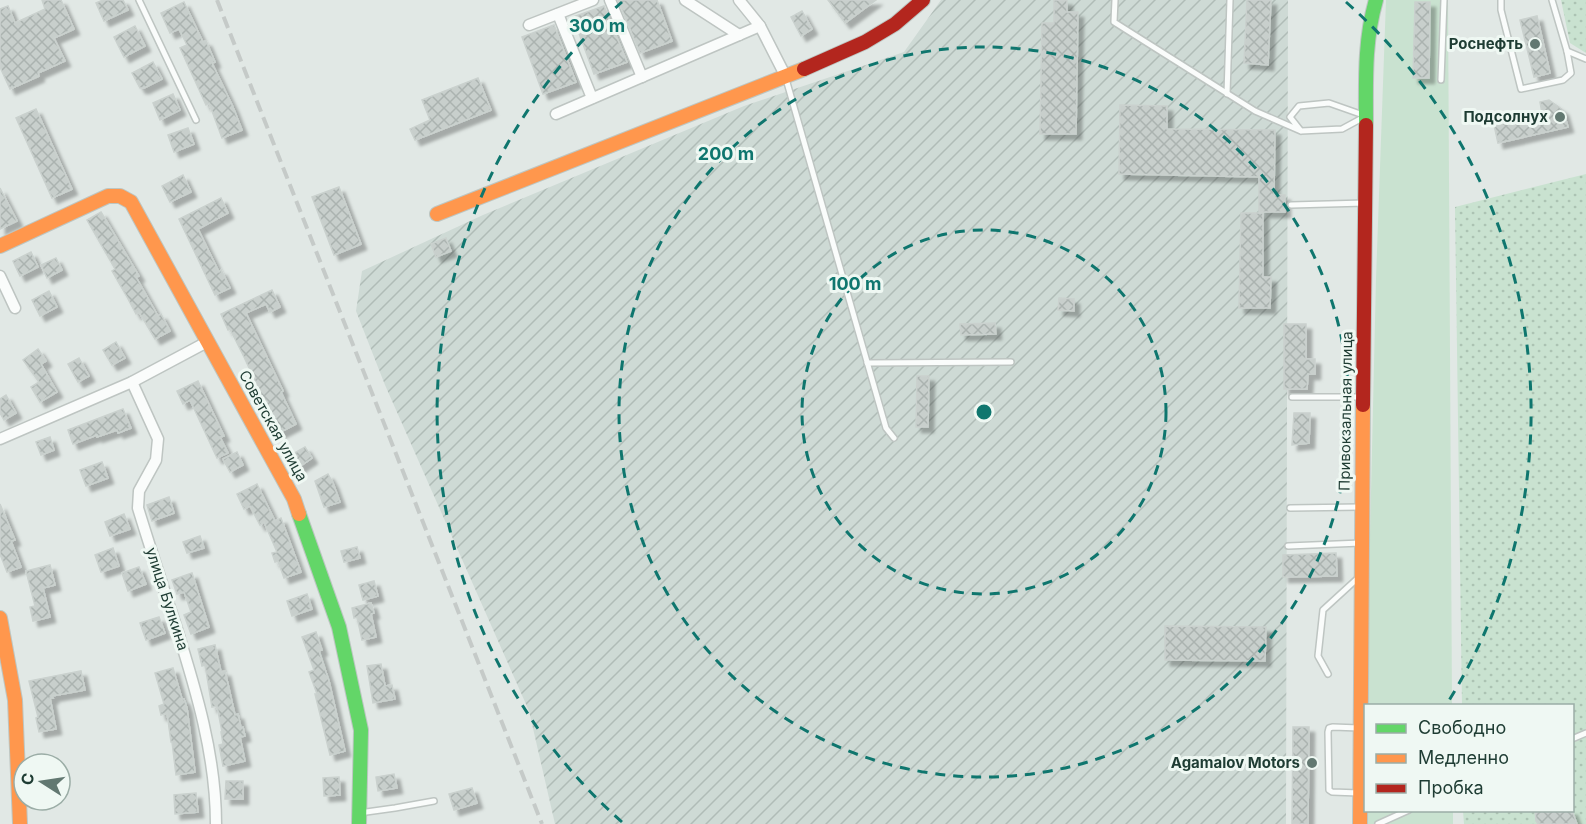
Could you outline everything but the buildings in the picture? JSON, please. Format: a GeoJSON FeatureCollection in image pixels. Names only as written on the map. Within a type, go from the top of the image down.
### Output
{"type":"FeatureCollection","features":[{"type":"Feature","properties":{"kind":"street"},"geometry":{"type":"LineString","coordinates":[[529,25],[593,0]]}},
{"type":"Feature","properties":{"kind":"street"},"geometry":{"type":"LineString","coordinates":[[610,0],[642,77]]}},
{"type":"Feature","properties":{"kind":"street"},"geometry":{"type":"LineString","coordinates":[[686,0],[739,35]]}},
{"type":"Feature","properties":{"kind":"street"},"geometry":{"type":"LineString","coordinates":[[739,0],[760,26],[786,77]]}},
{"type":"Feature","properties":{"kind":"street"},"geometry":{"type":"LineString","coordinates":[[437,214],[786,77],[865,42],[895,24],[923,0]]}},
{"type":"Feature","properties":{"kind":"street","name":"Привокзальная улица"},"geometry":{"type":"LineString","coordinates":[[1360,824],[1367,50],[1376,0]]}},
{"type":"Feature","properties":{"kind":"street"},"geometry":{"type":"LineString","coordinates":[[558,14],[592,98]]}},
{"type":"Feature","properties":{"kind":"street"},"geometry":{"type":"LineString","coordinates":[[556,114],[760,26]]}},
{"type":"Feature","properties":{"kind":"street","name":"Советская улица"},"geometry":{"type":"LineString","coordinates":[[0,246],[108,195],[116,194],[131,202],[294,500],[339,627],[361,730],[359,819]]}},
{"type":"Feature","properties":{"kind":"street"},"geometry":{"type":"LineString","coordinates":[[0,276],[15,308]]}},
{"type":"Feature","properties":{"kind":"street"},"geometry":{"type":"LineString","coordinates":[[0,439],[132,381],[207,342]]}},
{"type":"Feature","properties":{"kind":"street","name":"улица Булкина"},"geometry":{"type":"LineString","coordinates":[[132,381],[158,439],[156,460],[139,491],[138,508],[187,663],[204,728],[216,794],[216,824]]}},
{"type":"Feature","properties":{"kind":"street"},"geometry":{"type":"LineString","coordinates":[[0,618],[15,700],[20,824]]}},
{"type":"Feature","properties":{"kind":"lane"},"geometry":{"type":"LineString","coordinates":[[139,0],[196,120]]}},
{"type":"Feature","properties":{"kind":"lane"},"geometry":{"type":"LineString","coordinates":[[1115,0],[1114,22],[1255,111],[1301,131],[1342,129],[1366,116]]}},
{"type":"Feature","properties":{"kind":"lane"},"geometry":{"type":"LineString","coordinates":[[1227,94],[1230,0]]}},
{"type":"Feature","properties":{"kind":"lane"},"geometry":{"type":"LineString","coordinates":[[1441,80],[1444,0]]}},
{"type":"Feature","properties":{"kind":"lane"},"geometry":{"type":"LineString","coordinates":[[1501,0],[1501,10],[1521,89],[1563,80],[1570,73],[1567,51],[1552,0]]}},
{"type":"Feature","properties":{"kind":"lane"},"geometry":{"type":"LineString","coordinates":[[1567,51],[1586,59]]}},
{"type":"Feature","properties":{"kind":"lane"},"geometry":{"type":"LineString","coordinates":[[786,77],[886,428],[894,438]]}},
{"type":"Feature","properties":{"kind":"lane"},"geometry":{"type":"LineString","coordinates":[[1301,131],[1290,117],[1299,106],[1329,103],[1366,116]]}},
{"type":"Feature","properties":{"kind":"lane"},"geometry":{"type":"LineString","coordinates":[[1291,205],[1365,203]]}},
{"type":"Feature","properties":{"kind":"lane"},"geometry":{"type":"LineString","coordinates":[[867,363],[1011,362]]}},
{"type":"Feature","properties":{"kind":"lane"},"geometry":{"type":"LineString","coordinates":[[1292,397],[1363,397]]}},
{"type":"Feature","properties":{"kind":"lane"},"geometry":{"type":"LineString","coordinates":[[1290,508],[1362,507]]}},
{"type":"Feature","properties":{"kind":"lane"},"geometry":{"type":"LineString","coordinates":[[1288,546],[1361,543]]}},
{"type":"Feature","properties":{"kind":"lane"},"geometry":{"type":"LineString","coordinates":[[1328,674],[1318,656],[1323,610],[1361,574]]}},
{"type":"Feature","properties":{"kind":"lane"},"geometry":{"type":"LineString","coordinates":[[1360,728],[1329,728],[1328,786],[1332,792],[1360,793]]}},
{"type":"Feature","properties":{"kind":"lane"},"geometry":{"type":"LineString","coordinates":[[359,819],[395,808],[434,801]]}},
{"type":"Feature","properties":{"kind":"lane"},"geometry":{"type":"LineString","coordinates":[[1378,824],[1404,812]]}},
{"type":"Feature","properties":{"kind":"shaded area"},"geometry":{"type":"Polygon","coordinates":[[[941,0],[1288,0],[1286,824],[555,824],[529,711],[385,385],[356,311],[362,271],[483,215],[744,106],[904,52],[941,0]]]}},
{"type":"Feature","properties":{"kind":"green space"},"geometry":{"type":"Polygon","coordinates":[[[1386,0],[1448,0],[1452,704],[1366,704],[1376,279],[1386,0]]]}},
{"type":"Feature","properties":{"kind":"green space"},"geometry":{"type":"Polygon","coordinates":[[[1561,0],[1586,0],[1586,53],[1570,43],[1561,0]]]}},
{"type":"Feature","properties":{"kind":"green space"},"geometry":{"type":"Polygon","coordinates":[[[1586,174],[1586,824],[1464,824],[1463,812],[1574,812],[1574,704],[1462,704],[1455,207],[1586,174]]]}},
{"type":"Feature","properties":{"kind":"green space"},"geometry":{"type":"Polygon","coordinates":[[[1366,812],[1453,812],[1453,824],[1363,824],[1366,812]]]}},
{"type":"Feature","properties":{"kind":"railway"},"geometry":{"type":"LineString","coordinates":[[217,0],[542,824]]}},
{"type":"Feature","properties":{"kind":"traffic: fast"},"geometry":{"type":"LineString","coordinates":[[1366,125],[1369,31],[1376,0]]}},
{"type":"Feature","properties":{"kind":"traffic: fast"},"geometry":{"type":"LineString","coordinates":[[299,514],[339,627],[361,730],[359,824]]}},
{"type":"Feature","properties":{"kind":"traffic: slow"},"geometry":{"type":"LineString","coordinates":[[437,214],[804,69]]}},
{"type":"Feature","properties":{"kind":"traffic: slow"},"geometry":{"type":"LineString","coordinates":[[0,246],[108,196],[120,196],[131,202],[294,499],[299,514]]}},
{"type":"Feature","properties":{"kind":"traffic: slow"},"geometry":{"type":"LineString","coordinates":[[1360,824],[1363,405]]}},
{"type":"Feature","properties":{"kind":"traffic: slow"},"geometry":{"type":"LineString","coordinates":[[0,618],[15,700],[20,824]]}},
{"type":"Feature","properties":{"kind":"traffic: jam"},"geometry":{"type":"LineString","coordinates":[[804,69],[865,42],[895,24],[923,0]]}},
{"type":"Feature","properties":{"kind":"traffic: jam"},"geometry":{"type":"LineString","coordinates":[[1363,405],[1366,125]]}},
{"type":"Feature","properties":{"kind":"place","name":"Роснефть"},"geometry":{"type":"Point","coordinates":[1535,44]}},
{"type":"Feature","properties":{"kind":"place","name":"Подсолнух"},"geometry":{"type":"Point","coordinates":[1560,117]}},
{"type":"Feature","properties":{"kind":"place","name":"Agamalov Motors"},"geometry":{"type":"Point","coordinates":[1312,763]}}]}
